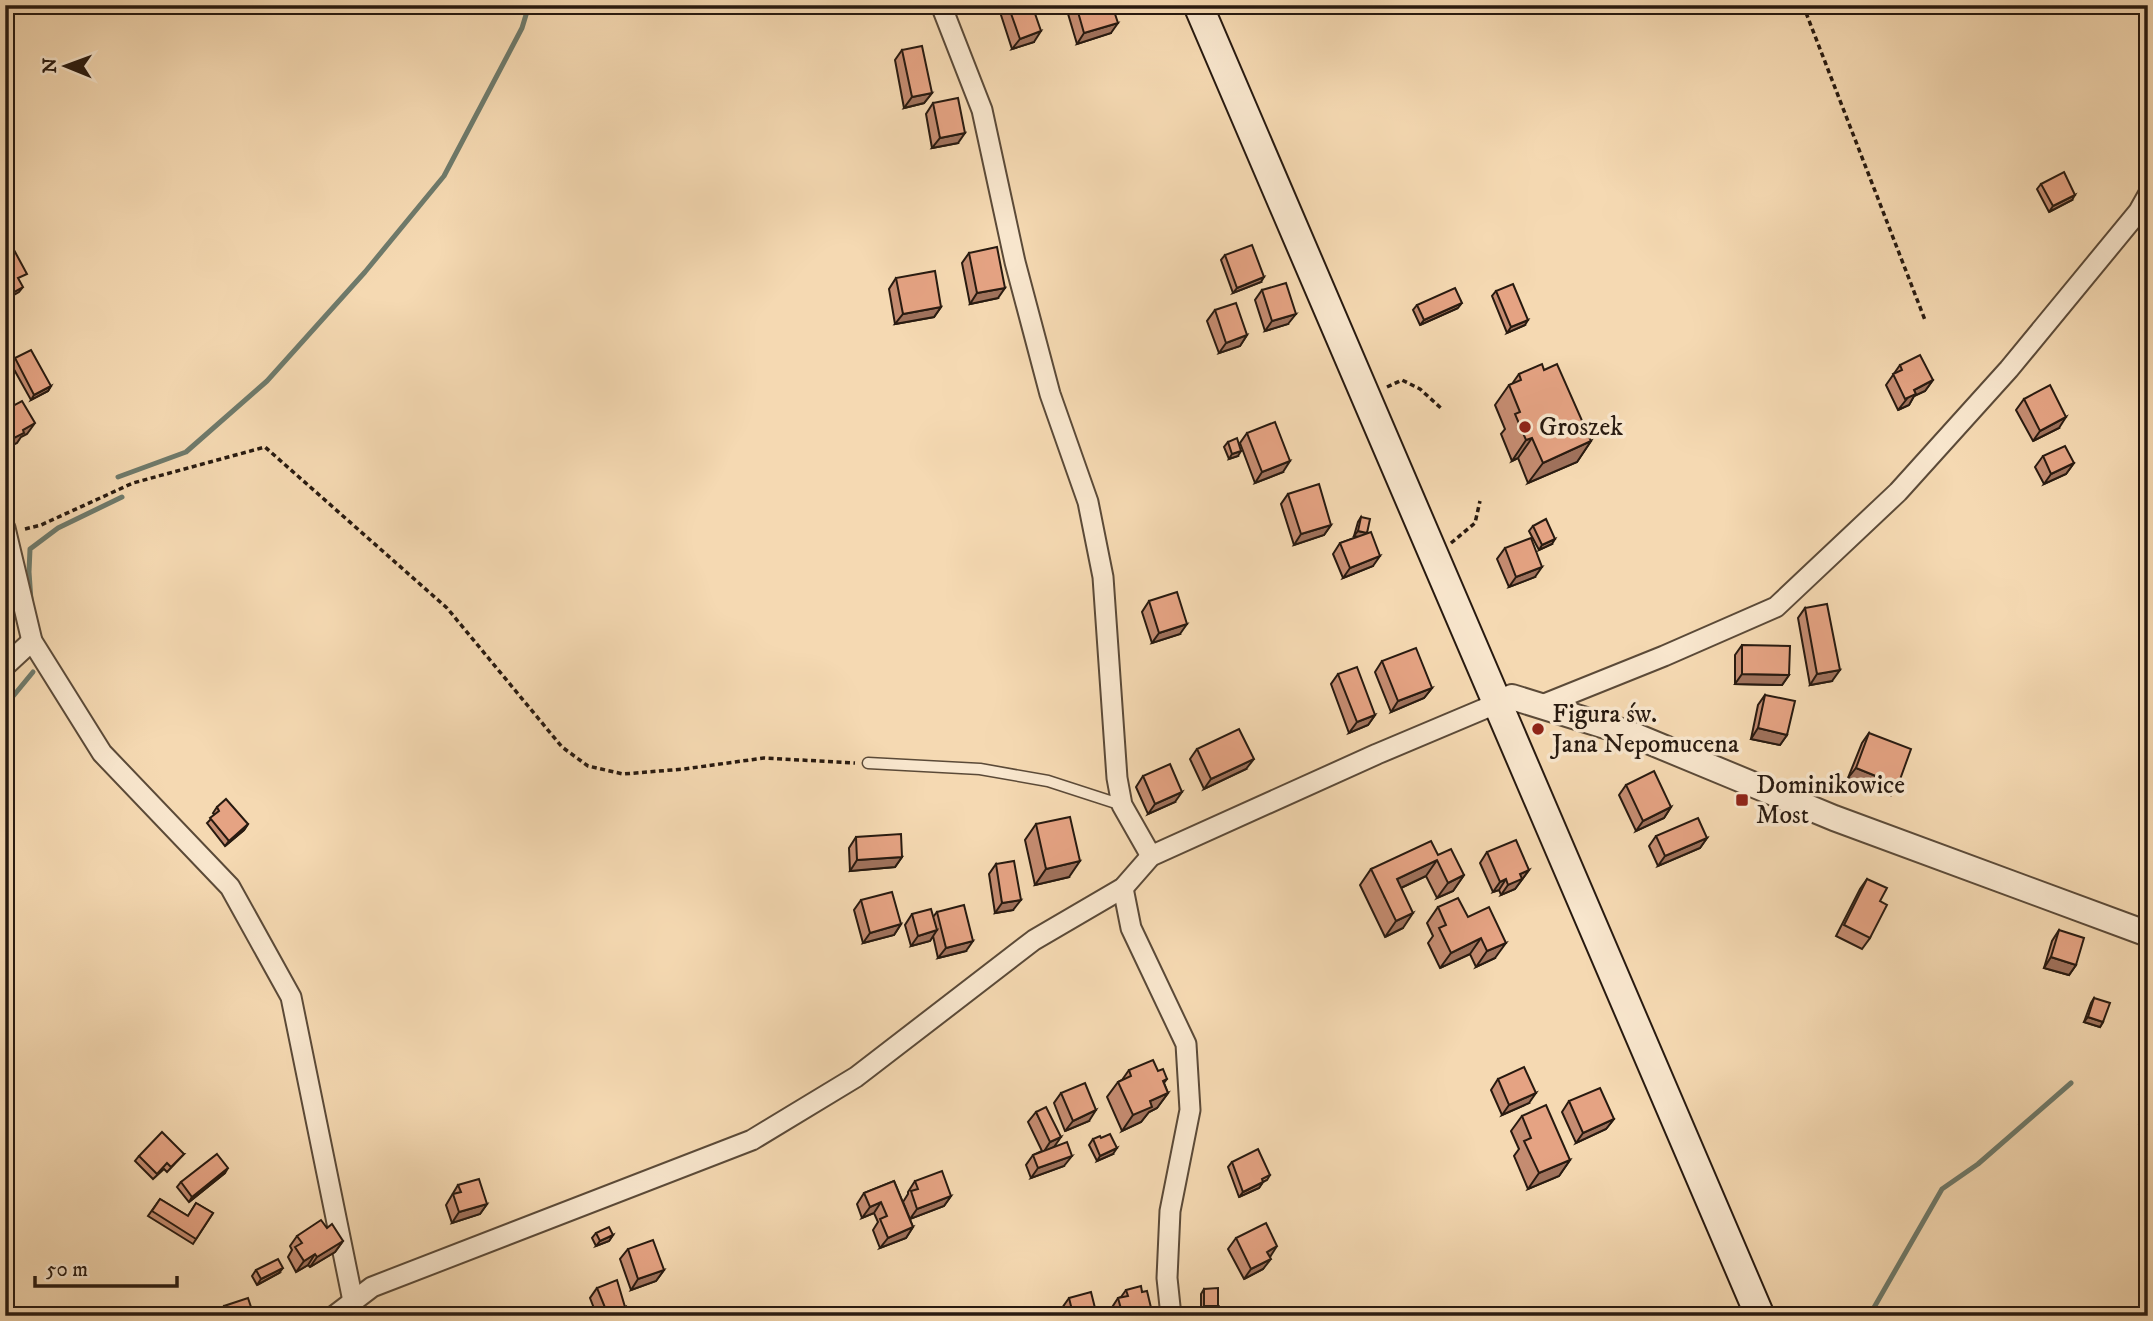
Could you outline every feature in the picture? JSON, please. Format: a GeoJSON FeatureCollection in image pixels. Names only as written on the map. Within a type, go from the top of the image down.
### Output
{"type":"FeatureCollection","features":[{"type":"Feature","properties":{"kind":"main road"},"geometry":{"type":"LineString","coordinates":[[1198,5],[1760,1316]]}},
{"type":"Feature","properties":{"kind":"street"},"geometry":{"type":"LineString","coordinates":[[941,5],[982,110],[1025,302],[1050,394],[1088,502],[1103,577],[1117,778],[1122,805],[1151,856]]}},
{"type":"Feature","properties":{"kind":"street"},"geometry":{"type":"LineString","coordinates":[[1542,705],[1776,607],[1898,492],[2010,369],[2138,211],[2148,195]]}},
{"type":"Feature","properties":{"kind":"street"},"geometry":{"type":"LineString","coordinates":[[7,531],[32,642],[102,753],[230,887],[291,997],[353,1301]]}},
{"type":"Feature","properties":{"kind":"street"},"geometry":{"type":"LineString","coordinates":[[5,666],[32,642]]}},
{"type":"Feature","properties":{"kind":"street"},"geometry":{"type":"LineString","coordinates":[[334,1316],[372,1287],[752,1140],[856,1077],[1034,940],[1123,888],[1151,856],[1377,754],[1513,697],[1631,734],[1834,818],[2148,934]]}},
{"type":"Feature","properties":{"kind":"street"},"geometry":{"type":"LineString","coordinates":[[1123,888],[1131,928],[1186,1044],[1190,1110],[1170,1211],[1167,1278],[1171,1316]]}},
{"type":"Feature","properties":{"kind":"lane"},"geometry":{"type":"LineString","coordinates":[[868,763],[981,769],[1048,780],[1122,805]]}},
{"type":"Feature","properties":{"kind":"path"},"geometry":{"type":"LineString","coordinates":[[1803,5],[1925,320]]}},
{"type":"Feature","properties":{"kind":"path"},"geometry":{"type":"LineString","coordinates":[[1366,397],[1402,380],[1420,389],[1443,411]]}},
{"type":"Feature","properties":{"kind":"path"},"geometry":{"type":"LineString","coordinates":[[7,531],[41,525],[133,483],[265,447],[447,608],[562,747],[588,766],[623,774],[764,758],[868,763]]}},
{"type":"Feature","properties":{"kind":"path"},"geometry":{"type":"LineString","coordinates":[[1432,551],[1457,540],[1475,523],[1480,501]]}},
{"type":"Feature","properties":{"kind":"building"},"geometry":{"type":"Polygon","coordinates":[[[1008,5],[1032,5],[1041,31],[1020,39],[1008,5]]]}},
{"type":"Feature","properties":{"kind":"building"},"geometry":{"type":"Polygon","coordinates":[[[1076,5],[1112,5],[1118,23],[1084,33],[1076,5]]]}},
{"type":"Feature","properties":{"kind":"building"},"geometry":{"type":"Polygon","coordinates":[[[922,46],[932,93],[912,97],[902,50],[922,46]]]}},
{"type":"Feature","properties":{"kind":"building"},"geometry":{"type":"Polygon","coordinates":[[[958,98],[965,133],[940,138],[933,103],[958,98]]]}},
{"type":"Feature","properties":{"kind":"building"},"geometry":{"type":"Polygon","coordinates":[[[2064,172],[2075,195],[2053,206],[2041,184],[2064,172]]]}},
{"type":"Feature","properties":{"kind":"building"},"geometry":{"type":"Polygon","coordinates":[[[1252,245],[1264,277],[1237,288],[1225,255],[1252,245]]]}},
{"type":"Feature","properties":{"kind":"building"},"geometry":{"type":"Polygon","coordinates":[[[997,247],[1005,288],[977,293],[969,253],[997,247]]]}},
{"type":"Feature","properties":{"kind":"building"},"geometry":{"type":"Polygon","coordinates":[[[14,250],[27,274],[18,278],[23,287],[5,297],[5,255],[14,250]]]}},
{"type":"Feature","properties":{"kind":"building"},"geometry":{"type":"Polygon","coordinates":[[[935,271],[941,307],[903,314],[896,278],[935,271]]]}},
{"type":"Feature","properties":{"kind":"building"},"geometry":{"type":"Polygon","coordinates":[[[1286,283],[1296,314],[1272,321],[1262,290],[1286,283]]]}},
{"type":"Feature","properties":{"kind":"building"},"geometry":{"type":"Polygon","coordinates":[[[1513,284],[1528,320],[1511,327],[1496,291],[1513,284]]]}},
{"type":"Feature","properties":{"kind":"building"},"geometry":{"type":"Polygon","coordinates":[[[1455,288],[1462,303],[1424,320],[1417,305],[1455,288]]]}},
{"type":"Feature","properties":{"kind":"building"},"geometry":{"type":"Polygon","coordinates":[[[1236,303],[1247,335],[1226,343],[1215,310],[1236,303]]]}},
{"type":"Feature","properties":{"kind":"building"},"geometry":{"type":"Polygon","coordinates":[[[31,350],[51,386],[34,395],[15,358],[31,350]]]}},
{"type":"Feature","properties":{"kind":"building"},"geometry":{"type":"Polygon","coordinates":[[[1920,355],[1933,380],[1914,390],[1916,394],[1905,399],[1893,374],[1902,370],[1900,365],[1920,355]]]}},
{"type":"Feature","properties":{"kind":"building"},"geometry":{"type":"Polygon","coordinates":[[[1542,364],[1544,370],[1557,364],[1591,441],[1543,463],[1532,438],[1526,440],[1515,414],[1520,412],[1509,385],[1521,380],[1519,374],[1542,364]]]}},
{"type":"Feature","properties":{"kind":"building"},"geometry":{"type":"Polygon","coordinates":[[[2050,385],[2066,417],[2040,431],[2024,399],[2050,385]]]}},
{"type":"Feature","properties":{"kind":"building"},"geometry":{"type":"Polygon","coordinates":[[[22,401],[35,423],[23,430],[24,433],[8,441],[5,436],[5,410],[22,401]]]}},
{"type":"Feature","properties":{"kind":"building"},"geometry":{"type":"Polygon","coordinates":[[[1275,422],[1290,461],[1262,472],[1247,433],[1275,422]]]}},
{"type":"Feature","properties":{"kind":"building"},"geometry":{"type":"Polygon","coordinates":[[[1237,438],[1241,451],[1232,454],[1228,442],[1237,438]]]}},
{"type":"Feature","properties":{"kind":"building"},"geometry":{"type":"Polygon","coordinates":[[[2065,446],[2074,463],[2051,474],[2043,456],[2065,446]]]}},
{"type":"Feature","properties":{"kind":"building"},"geometry":{"type":"Polygon","coordinates":[[[1319,484],[1331,525],[1301,534],[1288,494],[1319,484]]]}},
{"type":"Feature","properties":{"kind":"building"},"geometry":{"type":"Polygon","coordinates":[[[1361,517],[1370,519],[1367,533],[1358,531],[1361,517]]]}},
{"type":"Feature","properties":{"kind":"building"},"geometry":{"type":"Polygon","coordinates":[[[1546,519],[1555,539],[1542,545],[1533,526],[1546,519]]]}},
{"type":"Feature","properties":{"kind":"building"},"geometry":{"type":"Polygon","coordinates":[[[1371,532],[1380,556],[1350,568],[1340,543],[1371,532]]]}},
{"type":"Feature","properties":{"kind":"building"},"geometry":{"type":"Polygon","coordinates":[[[1531,538],[1542,567],[1516,577],[1505,548],[1531,538]]]}},
{"type":"Feature","properties":{"kind":"building"},"geometry":{"type":"Polygon","coordinates":[[[1177,592],[1187,624],[1159,633],[1149,601],[1177,592]]]}},
{"type":"Feature","properties":{"kind":"building"},"geometry":{"type":"Polygon","coordinates":[[[1827,604],[1840,670],[1817,674],[1805,608],[1827,604]]]}},
{"type":"Feature","properties":{"kind":"building"},"geometry":{"type":"Polygon","coordinates":[[[1742,645],[1790,646],[1789,675],[1742,674],[1742,645]]]}},
{"type":"Feature","properties":{"kind":"building"},"geometry":{"type":"Polygon","coordinates":[[[1416,648],[1432,688],[1398,701],[1382,661],[1416,648]]]}},
{"type":"Feature","properties":{"kind":"building"},"geometry":{"type":"Polygon","coordinates":[[[1357,667],[1375,715],[1357,722],[1338,674],[1357,667]]]}},
{"type":"Feature","properties":{"kind":"building"},"geometry":{"type":"Polygon","coordinates":[[[1765,695],[1795,701],[1787,735],[1758,728],[1765,695]]]}},
{"type":"Feature","properties":{"kind":"building"},"geometry":{"type":"Polygon","coordinates":[[[1239,729],[1254,759],[1211,779],[1197,749],[1239,729]]]}},
{"type":"Feature","properties":{"kind":"building"},"geometry":{"type":"Polygon","coordinates":[[[1869,733],[1911,749],[1898,785],[1856,768],[1869,733]]]}},
{"type":"Feature","properties":{"kind":"building"},"geometry":{"type":"Polygon","coordinates":[[[1170,764],[1182,792],[1155,804],[1143,776],[1170,764]]]}},
{"type":"Feature","properties":{"kind":"building"},"geometry":{"type":"Polygon","coordinates":[[[1654,771],[1671,807],[1643,821],[1626,785],[1654,771]]]}},
{"type":"Feature","properties":{"kind":"building"},"geometry":{"type":"Polygon","coordinates":[[[226,799],[248,824],[229,841],[210,818],[219,811],[217,807],[226,799]]]}},
{"type":"Feature","properties":{"kind":"building"},"geometry":{"type":"Polygon","coordinates":[[[1070,817],[1080,861],[1046,869],[1036,824],[1070,817]]]}},
{"type":"Feature","properties":{"kind":"building"},"geometry":{"type":"Polygon","coordinates":[[[1698,818],[1707,838],[1665,856],[1656,836],[1698,818]]]}},
{"type":"Feature","properties":{"kind":"building"},"geometry":{"type":"Polygon","coordinates":[[[901,834],[902,857],[857,860],[856,837],[901,834]]]}},
{"type":"Feature","properties":{"kind":"building"},"geometry":{"type":"Polygon","coordinates":[[[1516,840],[1529,870],[1520,874],[1522,879],[1508,885],[1506,879],[1500,882],[1487,852],[1516,840]]]}},
{"type":"Feature","properties":{"kind":"building"},"geometry":{"type":"Polygon","coordinates":[[[1431,841],[1438,855],[1451,849],[1464,875],[1448,883],[1437,860],[1397,879],[1413,913],[1396,921],[1371,869],[1431,841]]]}},
{"type":"Feature","properties":{"kind":"building"},"geometry":{"type":"Polygon","coordinates":[[[1014,861],[1021,900],[1002,903],[996,864],[1014,861]]]}},
{"type":"Feature","properties":{"kind":"building"},"geometry":{"type":"Polygon","coordinates":[[[1867,879],[1887,888],[1880,901],[1887,905],[1870,938],[1844,925],[1867,879]]]}},
{"type":"Feature","properties":{"kind":"building"},"geometry":{"type":"Polygon","coordinates":[[[892,892],[901,924],[870,933],[861,900],[892,892]]]}},
{"type":"Feature","properties":{"kind":"building"},"geometry":{"type":"Polygon","coordinates":[[[1458,898],[1468,917],[1489,907],[1506,943],[1487,951],[1481,938],[1451,953],[1439,928],[1446,925],[1438,907],[1458,898]]]}},
{"type":"Feature","properties":{"kind":"building"},"geometry":{"type":"Polygon","coordinates":[[[964,905],[973,941],[946,948],[937,912],[964,905]]]}},
{"type":"Feature","properties":{"kind":"building"},"geometry":{"type":"Polygon","coordinates":[[[931,909],[937,930],[918,936],[912,914],[931,909]]]}},
{"type":"Feature","properties":{"kind":"building"},"geometry":{"type":"Polygon","coordinates":[[[2059,930],[2084,938],[2076,965],[2051,957],[2059,930]]]}},
{"type":"Feature","properties":{"kind":"building"},"geometry":{"type":"Polygon","coordinates":[[[2094,998],[2110,1003],[2103,1022],[2088,1017],[2094,998]]]}},
{"type":"Feature","properties":{"kind":"building"},"geometry":{"type":"Polygon","coordinates":[[[1153,1060],[1158,1071],[1163,1069],[1167,1079],[1163,1081],[1168,1093],[1150,1101],[1152,1107],[1133,1115],[1118,1082],[1131,1076],[1129,1070],[1153,1060]]]}},
{"type":"Feature","properties":{"kind":"building"},"geometry":{"type":"Polygon","coordinates":[[[1524,1067],[1536,1093],[1509,1105],[1498,1079],[1524,1067]]]}},
{"type":"Feature","properties":{"kind":"building"},"geometry":{"type":"Polygon","coordinates":[[[1085,1083],[1096,1110],[1073,1121],[1061,1093],[1085,1083]]]}},
{"type":"Feature","properties":{"kind":"building"},"geometry":{"type":"Polygon","coordinates":[[[1600,1088],[1614,1119],[1583,1133],[1569,1101],[1600,1088]]]}},
{"type":"Feature","properties":{"kind":"building"},"geometry":{"type":"Polygon","coordinates":[[[1546,1105],[1570,1160],[1539,1173],[1524,1141],[1531,1138],[1522,1116],[1546,1105]]]}},
{"type":"Feature","properties":{"kind":"building"},"geometry":{"type":"Polygon","coordinates":[[[1046,1107],[1061,1137],[1050,1142],[1036,1112],[1046,1107]]]}},
{"type":"Feature","properties":{"kind":"building"},"geometry":{"type":"Polygon","coordinates":[[[162,1132],[184,1154],[171,1167],[167,1163],[157,1174],[139,1156],[162,1132]]]}},
{"type":"Feature","properties":{"kind":"building"},"geometry":{"type":"Polygon","coordinates":[[[1110,1134],[1117,1148],[1100,1156],[1093,1139],[1110,1134]]]}},
{"type":"Feature","properties":{"kind":"building"},"geometry":{"type":"Polygon","coordinates":[[[1067,1142],[1072,1156],[1038,1168],[1033,1155],[1067,1142]]]}},
{"type":"Feature","properties":{"kind":"building"},"geometry":{"type":"Polygon","coordinates":[[[1258,1149],[1270,1175],[1262,1179],[1263,1182],[1243,1192],[1232,1162],[1258,1149]]]}},
{"type":"Feature","properties":{"kind":"building"},"geometry":{"type":"Polygon","coordinates":[[[217,1154],[228,1168],[192,1197],[181,1182],[217,1154]]]}},
{"type":"Feature","properties":{"kind":"building"},"geometry":{"type":"Polygon","coordinates":[[[942,1171],[951,1196],[917,1209],[911,1191],[918,1189],[915,1181],[942,1171]]]}},
{"type":"Feature","properties":{"kind":"building"},"geometry":{"type":"Polygon","coordinates":[[[479,1179],[487,1204],[459,1212],[453,1194],[461,1192],[458,1185],[479,1179]]]}},
{"type":"Feature","properties":{"kind":"building"},"geometry":{"type":"Polygon","coordinates":[[[894,1181],[913,1227],[888,1238],[880,1219],[887,1216],[881,1202],[870,1207],[864,1193],[894,1181]]]}},
{"type":"Feature","properties":{"kind":"building"},"geometry":{"type":"Polygon","coordinates":[[[160,1199],[188,1216],[196,1203],[213,1213],[196,1239],[152,1211],[160,1199]]]}},
{"type":"Feature","properties":{"kind":"building"},"geometry":{"type":"Polygon","coordinates":[[[321,1220],[327,1228],[332,1224],[343,1241],[317,1257],[315,1254],[304,1261],[295,1247],[302,1243],[297,1236],[321,1220]]]}},
{"type":"Feature","properties":{"kind":"building"},"geometry":{"type":"Polygon","coordinates":[[[1266,1223],[1277,1246],[1267,1252],[1271,1259],[1251,1269],[1236,1238],[1266,1223]]]}},
{"type":"Feature","properties":{"kind":"building"},"geometry":{"type":"Polygon","coordinates":[[[609,1227],[613,1235],[600,1241],[596,1233],[609,1227]]]}},
{"type":"Feature","properties":{"kind":"building"},"geometry":{"type":"Polygon","coordinates":[[[653,1240],[664,1270],[638,1279],[628,1249],[653,1240]]]}},
{"type":"Feature","properties":{"kind":"building"},"geometry":{"type":"Polygon","coordinates":[[[278,1259],[283,1268],[261,1279],[256,1270],[278,1259]]]}},
{"type":"Feature","properties":{"kind":"building"},"geometry":{"type":"Polygon","coordinates":[[[617,1280],[625,1307],[608,1315],[597,1288],[617,1280]]]}},
{"type":"Feature","properties":{"kind":"building"},"geometry":{"type":"Polygon","coordinates":[[[1141,1286],[1142,1292],[1147,1291],[1153,1316],[1123,1316],[1118,1298],[1128,1296],[1126,1290],[1141,1286]]]}},
{"type":"Feature","properties":{"kind":"building"},"geometry":{"type":"Polygon","coordinates":[[[1218,1288],[1218,1306],[1204,1306],[1204,1289],[1218,1288]]]}},
{"type":"Feature","properties":{"kind":"building"},"geometry":{"type":"Polygon","coordinates":[[[1091,1292],[1097,1316],[1063,1316],[1062,1313],[1072,1310],[1069,1298],[1091,1292]]]}},
{"type":"Feature","properties":{"kind":"building"},"geometry":{"type":"Polygon","coordinates":[[[248,1298],[254,1316],[227,1316],[224,1306],[248,1298]]]}},
{"type":"Feature","properties":{"kind":"waterway"},"geometry":{"type":"LineString","coordinates":[[118,477],[186,452],[267,381],[365,272],[444,176],[522,28],[529,5]]}},
{"type":"Feature","properties":{"kind":"waterway"},"geometry":{"type":"LineString","coordinates":[[31,601],[30,549],[58,528],[122,497]]}},
{"type":"Feature","properties":{"kind":"waterway"},"geometry":{"type":"LineString","coordinates":[[5,706],[33,672]]}},
{"type":"Feature","properties":{"kind":"waterway"},"geometry":{"type":"LineString","coordinates":[[1864,1316],[1872,1311],[1942,1189],[1978,1164],[2071,1083]]}},
{"type":"Feature","properties":{"kind":"place","name":"Groszek"},"geometry":{"type":"Point","coordinates":[1525,427]}},
{"type":"Feature","properties":{"kind":"place","name":"Figura św. Jana Nepomucena"},"geometry":{"type":"Point","coordinates":[1538,729]}},
{"type":"Feature","properties":{"kind":"place","name":"Dominikowice Most"},"geometry":{"type":"Point","coordinates":[1742,800]}}]}
